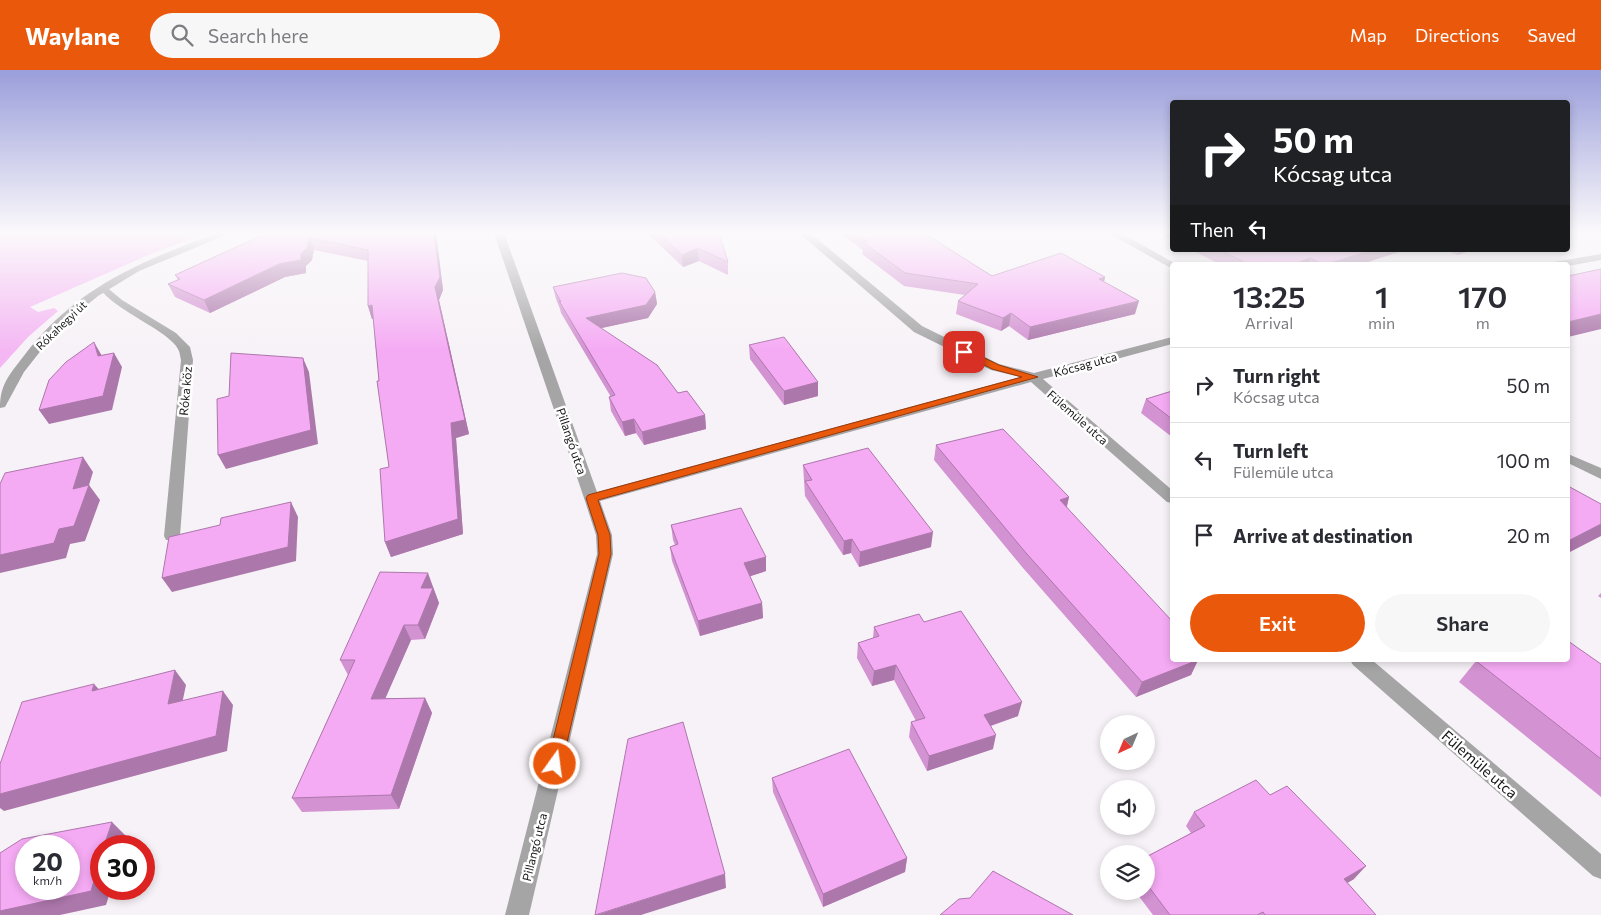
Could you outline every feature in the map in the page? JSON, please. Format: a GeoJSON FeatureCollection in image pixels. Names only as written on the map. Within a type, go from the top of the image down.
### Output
{"type":"FeatureCollection","features":[{"type":"Feature","properties":{"kind":"street","name":"Rókahegyi út"},"geometry":{"type":"LineString","coordinates":[[0,404],[21,367],[46,338],[73,312],[104,288],[130,272]]}},
{"type":"Feature","properties":{"kind":"street","name":"Pillangó utca"},"geometry":{"type":"LineString","coordinates":[[513,272],[604,535],[604,561],[517,915]]}},
{"type":"Feature","properties":{"kind":"street","name":"Fülemüle utca"},"geometry":{"type":"LineString","coordinates":[[851,272],[918,329],[995,367],[1033,377],[1170,496]]}},
{"type":"Feature","properties":{"kind":"street","name":"Róka köz"},"geometry":{"type":"LineString","coordinates":[[104,288],[118,302],[172,336],[184,347],[187,360],[172,536]]}},
{"type":"Feature","properties":{"kind":"street","name":"Kócsag utca"},"geometry":{"type":"LineString","coordinates":[[592,498],[1170,341]]}},
{"type":"Feature","properties":{"kind":"street"},"geometry":{"type":"LineString","coordinates":[[1570,459],[1601,474]]}},
{"type":"Feature","properties":{"kind":"street","name":"Fülemüle utca"},"geometry":{"type":"LineString","coordinates":[[1361,662],[1601,868]]}},
{"type":"Feature","properties":{"kind":"shaded area"},"geometry":{"type":"Polygon","coordinates":[[[0,272],[109,272],[30,307],[38,312],[54,308],[58,311],[28,337],[0,368],[0,272]]]}},
{"type":"Feature","properties":{"kind":"building"},"geometry":{"type":"Polygon","coordinates":[[[181,272],[261,272],[204,300],[168,284],[180,279],[175,275],[181,272]]]}},
{"type":"Feature","properties":{"kind":"building"},"geometry":{"type":"Polygon","coordinates":[[[368,272],[439,272],[440,277],[435,287],[465,420],[451,423],[458,519],[385,542],[380,469],[389,467],[377,381],[379,381],[372,305],[368,306],[368,272]]]}},
{"type":"Feature","properties":{"kind":"building"},"geometry":{"type":"Polygon","coordinates":[[[986,272],[992,276],[1003,272],[1097,272],[1105,277],[1099,279],[1139,301],[1030,327],[1011,313],[1003,318],[958,301],[978,284],[905,273],[986,272]]]}},
{"type":"Feature","properties":{"kind":"building"},"geometry":{"type":"Polygon","coordinates":[[[1585,272],[1601,272],[1601,314],[1570,322],[1570,276],[1585,272]]]}},
{"type":"Feature","properties":{"kind":"building"},"geometry":{"type":"Polygon","coordinates":[[[622,273],[646,278],[655,292],[646,305],[586,318],[657,365],[678,393],[687,391],[705,415],[642,432],[634,419],[622,422],[609,397],[615,395],[559,301],[561,302],[553,287],[622,273]]]}},
{"type":"Feature","properties":{"kind":"building"},"geometry":{"type":"Polygon","coordinates":[[[784,337],[818,382],[784,391],[749,345],[784,337]]]}},
{"type":"Feature","properties":{"kind":"building"},"geometry":{"type":"Polygon","coordinates":[[[94,342],[98,356],[114,353],[103,396],[39,410],[49,380],[66,362],[94,342]]]}},
{"type":"Feature","properties":{"kind":"building"},"geometry":{"type":"Polygon","coordinates":[[[231,353],[303,358],[311,430],[218,455],[217,399],[229,396],[231,353]]]}},
{"type":"Feature","properties":{"kind":"building"},"geometry":{"type":"Polygon","coordinates":[[[1170,392],[1170,417],[1146,399],[1170,392]]]}},
{"type":"Feature","properties":{"kind":"building"},"geometry":{"type":"Polygon","coordinates":[[[1003,429],[1069,497],[1060,500],[1170,619],[1170,662],[1193,662],[1142,682],[1026,553],[936,445],[1003,429]]]}},
{"type":"Feature","properties":{"kind":"building"},"geometry":{"type":"Polygon","coordinates":[[[868,448],[933,532],[860,552],[852,539],[844,541],[805,481],[812,480],[803,465],[868,448]]]}},
{"type":"Feature","properties":{"kind":"building"},"geometry":{"type":"Polygon","coordinates":[[[83,457],[73,489],[89,485],[74,526],[59,529],[54,543],[0,555],[0,484],[5,473],[83,457]]]}},
{"type":"Feature","properties":{"kind":"building"},"geometry":{"type":"Polygon","coordinates":[[[1570,487],[1601,504],[1601,524],[1570,540],[1570,487]]]}},
{"type":"Feature","properties":{"kind":"building"},"geometry":{"type":"Polygon","coordinates":[[[291,502],[288,547],[162,578],[169,537],[220,525],[221,518],[291,502]]]}},
{"type":"Feature","properties":{"kind":"building"},"geometry":{"type":"Polygon","coordinates":[[[741,508],[766,557],[744,563],[762,603],[698,621],[670,547],[678,544],[671,525],[741,508]]]}},
{"type":"Feature","properties":{"kind":"building"},"geometry":{"type":"Polygon","coordinates":[[[380,572],[428,573],[421,588],[433,588],[418,625],[404,625],[371,699],[425,698],[391,795],[292,798],[355,660],[340,660],[380,572]]]}},
{"type":"Feature","properties":{"kind":"building"},"geometry":{"type":"Polygon","coordinates":[[[961,611],[1022,702],[984,715],[996,735],[929,756],[911,722],[925,718],[896,665],[874,671],[858,643],[879,636],[874,627],[919,614],[924,622],[961,611]]]}},
{"type":"Feature","properties":{"kind":"building"},"geometry":{"type":"Polygon","coordinates":[[[1570,642],[1601,664],[1601,759],[1477,662],[1570,662],[1570,642]]]}},
{"type":"Feature","properties":{"kind":"building"},"geometry":{"type":"Polygon","coordinates":[[[175,670],[168,704],[223,691],[216,736],[0,794],[0,764],[22,702],[94,684],[92,691],[175,670]]]}},
{"type":"Feature","properties":{"kind":"building"},"geometry":{"type":"Polygon","coordinates":[[[683,722],[725,874],[595,915],[628,739],[683,722]]]}},
{"type":"Feature","properties":{"kind":"building"},"geometry":{"type":"Polygon","coordinates":[[[849,749],[907,858],[823,894],[772,778],[849,749]]]}},
{"type":"Feature","properties":{"kind":"building"},"geometry":{"type":"Polygon","coordinates":[[[1256,780],[1270,795],[1287,786],[1366,866],[1344,879],[1376,915],[1265,915],[1263,912],[1257,915],[1170,915],[1155,895],[1155,852],[1205,826],[1194,812],[1256,780]]]}},
{"type":"Feature","properties":{"kind":"building"},"geometry":{"type":"Polygon","coordinates":[[[112,822],[108,835],[90,835],[90,891],[80,893],[80,835],[43,835],[112,822]]]}},
{"type":"Feature","properties":{"kind":"building"},"geometry":{"type":"Polygon","coordinates":[[[15,843],[15,900],[50,900],[0,911],[0,853],[15,843]]]}},
{"type":"Feature","properties":{"kind":"building"},"geometry":{"type":"Polygon","coordinates":[[[993,871],[1073,915],[940,915],[959,899],[970,898],[993,871]]]}},
{"type":"Feature","properties":{"kind":"route"},"geometry":{"type":"LineString","coordinates":[[555,764],[605,554],[604,535],[592,498],[1033,377],[995,367],[964,352]]}}]}
